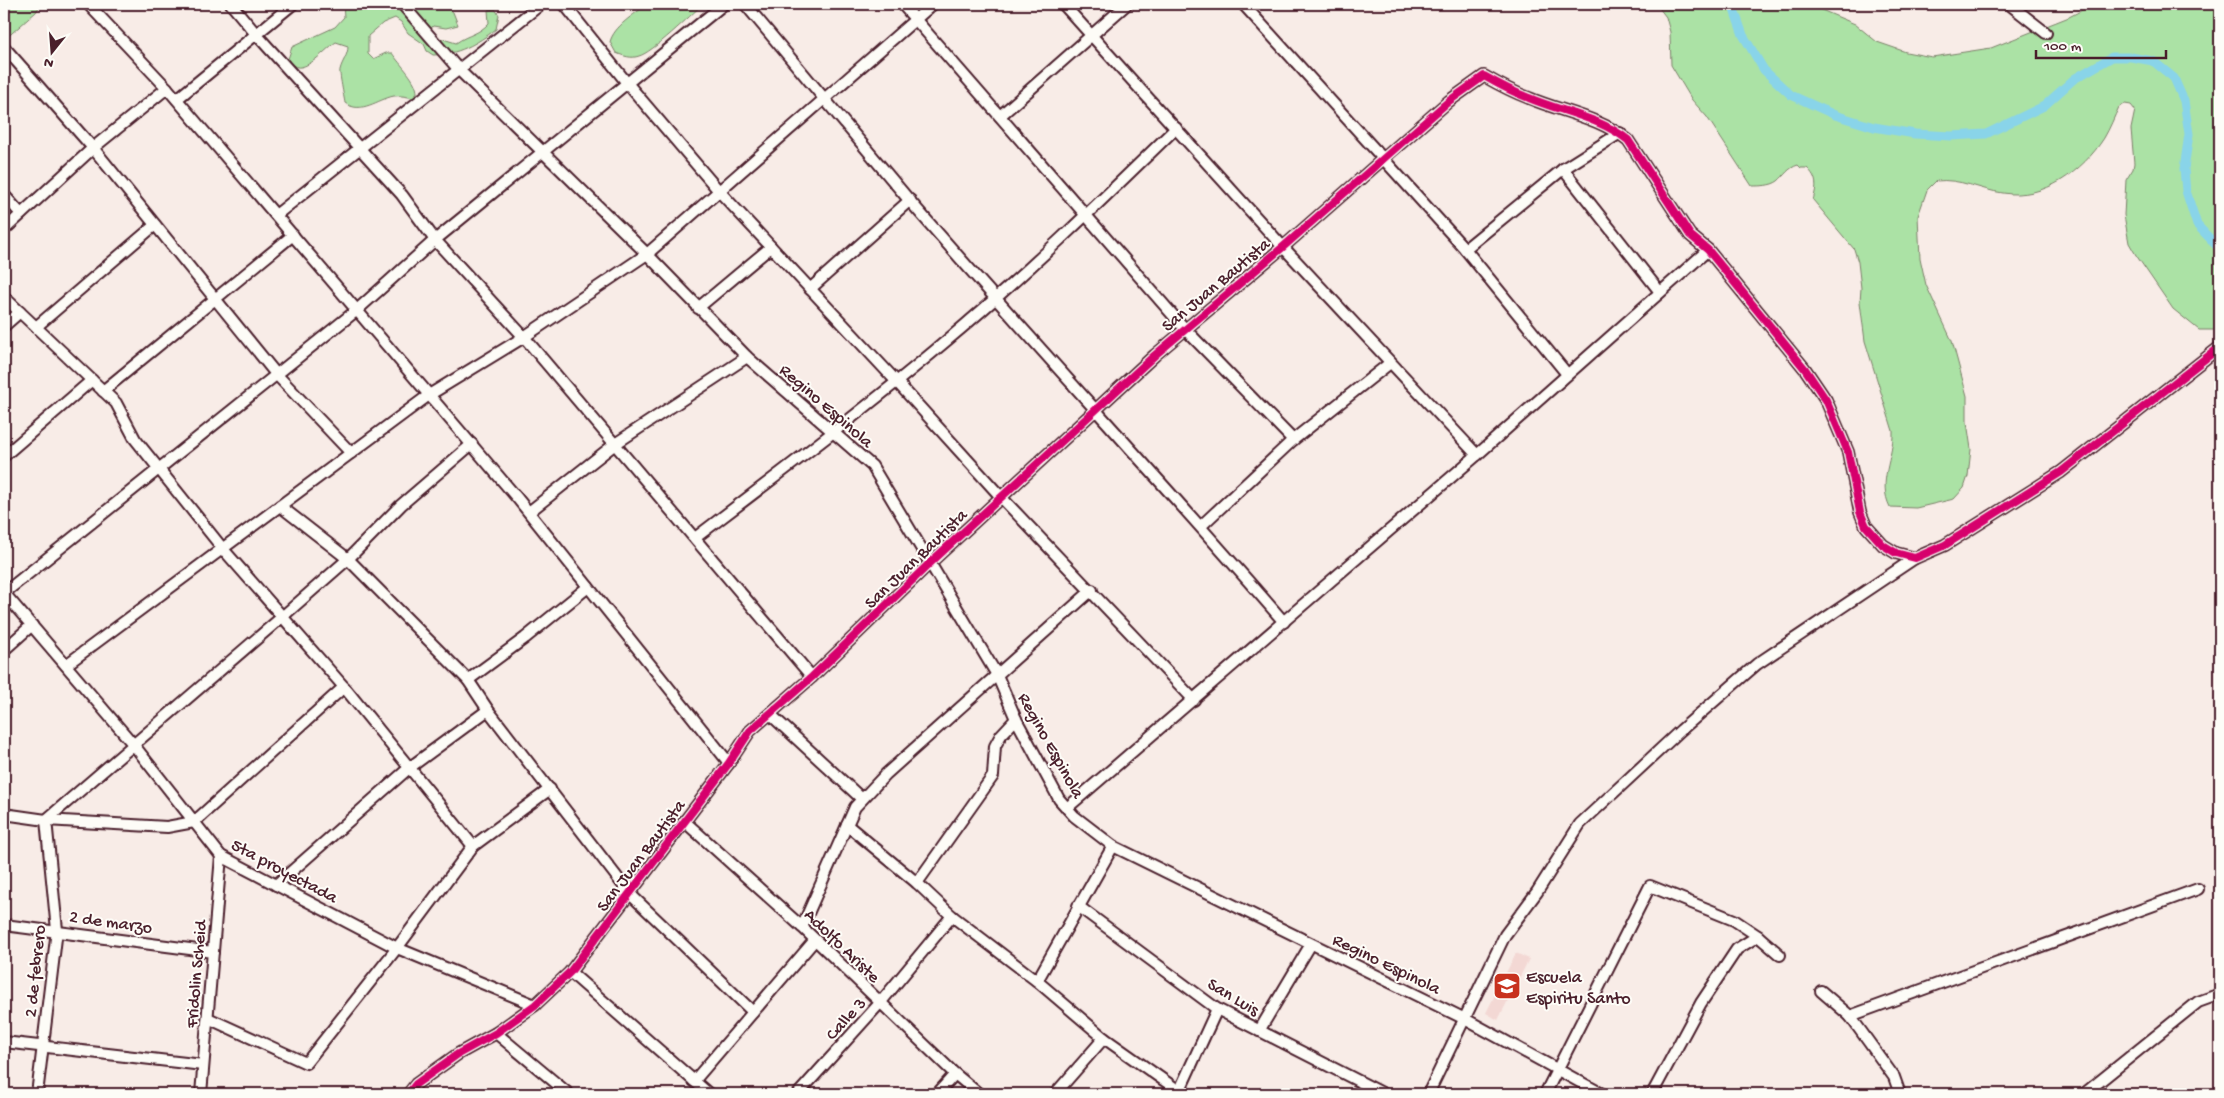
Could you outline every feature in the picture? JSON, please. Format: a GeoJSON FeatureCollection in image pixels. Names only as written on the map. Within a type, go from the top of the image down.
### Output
{"type":"FeatureCollection","features":[{"type":"Feature","properties":{"kind":"street"},"geometry":{"type":"LineString","coordinates":[[88,4],[177,99],[472,444],[529,512],[729,763]]}},
{"type":"Feature","properties":{"kind":"street"},"geometry":{"type":"LineString","coordinates":[[232,4],[256,34],[402,196],[435,240],[524,336],[812,677]]}},
{"type":"Feature","properties":{"kind":"street"},"geometry":{"type":"LineString","coordinates":[[177,99],[293,4]]}},
{"type":"Feature","properties":{"kind":"street","name":"Regino Espinola"},"geometry":{"type":"LineString","coordinates":[[402,4],[458,70],[647,254],[747,358],[835,432],[872,466],[997,675],[1016,719],[1059,799],[1090,830],[1113,846],[1463,1018],[1602,1094]]}},
{"type":"Feature","properties":{"kind":"street"},"geometry":{"type":"LineString","coordinates":[[276,215],[541,4]]}},
{"type":"Feature","properties":{"kind":"street"},"geometry":{"type":"LineString","coordinates":[[564,4],[627,83],[719,191],[898,382],[1001,497],[1092,590],[1194,700]]}},
{"type":"Feature","properties":{"kind":"street"},"geometry":{"type":"LineString","coordinates":[[4,593],[357,310],[435,240],[724,4]]}},
{"type":"Feature","properties":{"kind":"street"},"geometry":{"type":"LineString","coordinates":[[745,4],[910,200],[1095,410],[1201,526],[1284,622]]}},
{"type":"Feature","properties":{"kind":"street"},"geometry":{"type":"LineString","coordinates":[[902,4],[1185,329],[1293,440]]}},
{"type":"Feature","properties":{"kind":"street"},"geometry":{"type":"LineString","coordinates":[[66,665],[429,395],[524,336],[647,254],[932,4]]}},
{"type":"Feature","properties":{"kind":"street"},"geometry":{"type":"LineString","coordinates":[[1063,4],[1283,247],[1477,455]]}},
{"type":"Feature","properties":{"kind":"street"},"geometry":{"type":"LineString","coordinates":[[1000,116],[1127,4]]}},
{"type":"Feature","properties":{"kind":"street"},"geometry":{"type":"LineString","coordinates":[[1243,4],[1465,249],[1567,374]]}},
{"type":"Feature","properties":{"kind":"street"},"geometry":{"type":"LineString","coordinates":[[2008,4],[2046,33]]}},
{"type":"Feature","properties":{"kind":"street"},"geometry":{"type":"LineString","coordinates":[[4,47],[93,148],[276,374],[352,453]]}},
{"type":"Feature","properties":{"kind":"street","name":"San Juan Bautista"},"geometry":{"type":"LineString","coordinates":[[408,1094],[416,1084],[458,1054],[496,1033],[535,1005],[570,972],[729,763],[750,731],[812,677],[930,563],[1095,410],[1185,329],[1283,247],[1449,101],[1484,76],[1527,98],[1595,120],[1620,133]]}},
{"type":"Feature","properties":{"kind":"street"},"geometry":{"type":"LineString","coordinates":[[4,230],[93,148],[167,88]]}},
{"type":"Feature","properties":{"kind":"street"},"geometry":{"type":"LineString","coordinates":[[695,538],[898,382],[1086,214],[1176,128]]}},
{"type":"Feature","properties":{"kind":"street"},"geometry":{"type":"LineString","coordinates":[[1465,249],[1563,170],[1620,133],[1628,140],[1690,235],[1708,250],[1805,368],[1826,400],[1848,452],[1860,512],[1866,526],[1883,545],[1896,553],[1915,558]]}},
{"type":"Feature","properties":{"kind":"street"},"geometry":{"type":"LineString","coordinates":[[1563,170],[1660,292]]}},
{"type":"Feature","properties":{"kind":"street"},"geometry":{"type":"LineString","coordinates":[[4,195],[20,214]]}},
{"type":"Feature","properties":{"kind":"street"},"geometry":{"type":"LineString","coordinates":[[810,289],[910,200]]}},
{"type":"Feature","properties":{"kind":"street"},"geometry":{"type":"LineString","coordinates":[[36,327],[155,225]]}},
{"type":"Feature","properties":{"kind":"street"},"geometry":{"type":"LineString","coordinates":[[103,391],[293,235]]}},
{"type":"Feature","properties":{"kind":"street"},"geometry":{"type":"LineString","coordinates":[[698,308],[771,247]]}},
{"type":"Feature","properties":{"kind":"street"},"geometry":{"type":"LineString","coordinates":[[1067,808],[1477,455],[1708,250]]}},
{"type":"Feature","properties":{"kind":"street"},"geometry":{"type":"LineString","coordinates":[[4,297],[116,403],[136,439],[223,549],[344,688],[473,846]]}},
{"type":"Feature","properties":{"kind":"street"},"geometry":{"type":"LineString","coordinates":[[4,326],[20,312]]}},
{"type":"Feature","properties":{"kind":"street"},"geometry":{"type":"LineString","coordinates":[[1428,1094],[1463,1018],[1505,935],[1537,892],[1580,824],[1681,730],[1757,664],[1915,558],[1945,545],[2061,472],[2220,347]]}},
{"type":"Feature","properties":{"kind":"street"},"geometry":{"type":"LineString","coordinates":[[529,512],[615,444],[747,358]]}},
{"type":"Feature","properties":{"kind":"street"},"geometry":{"type":"LineString","coordinates":[[1201,526],[1293,440],[1390,362]]}},
{"type":"Feature","properties":{"kind":"street"},"geometry":{"type":"LineString","coordinates":[[4,456],[92,380]]}},
{"type":"Feature","properties":{"kind":"street"},"geometry":{"type":"LineString","coordinates":[[46,820],[282,617],[348,558],[401,505],[472,444]]}},
{"type":"Feature","properties":{"kind":"street"},"geometry":{"type":"LineString","coordinates":[[280,506],[348,558],[468,680],[488,710],[630,894],[753,1012]]}},
{"type":"Feature","properties":{"kind":"street"},"geometry":{"type":"LineString","coordinates":[[468,680],[525,638],[588,587]]}},
{"type":"Feature","properties":{"kind":"street"},"geometry":{"type":"LineString","coordinates":[[802,927],[855,807],[886,774],[1092,590]]}},
{"type":"Feature","properties":{"kind":"street","name":"5ta proyectada"},"geometry":{"type":"LineString","coordinates":[[4,593],[134,744],[221,856],[397,948],[535,1005]]}},
{"type":"Feature","properties":{"kind":"street"},"geometry":{"type":"LineString","coordinates":[[4,650],[32,625]]}},
{"type":"Feature","properties":{"kind":"street"},"geometry":{"type":"LineString","coordinates":[[4,814],[46,820],[167,827],[194,822],[344,688]]}},
{"type":"Feature","properties":{"kind":"street"},"geometry":{"type":"LineString","coordinates":[[276,885],[409,768],[488,710]]}},
{"type":"Feature","properties":{"kind":"street"},"geometry":{"type":"LineString","coordinates":[[770,714],[862,799]]}},
{"type":"Feature","properties":{"kind":"street"},"geometry":{"type":"LineString","coordinates":[[917,883],[993,776],[995,746],[1016,719]]}},
{"type":"Feature","properties":{"kind":"street"},"geometry":{"type":"LineString","coordinates":[[208,1018],[306,1062],[397,948],[473,846],[550,789]]}},
{"type":"Feature","properties":{"kind":"street","name":"2 de febrero"},"geometry":{"type":"LineString","coordinates":[[36,1094],[57,930],[46,820]]}},
{"type":"Feature","properties":{"kind":"street","name":"Adolfo Ariste"},"geometry":{"type":"LineString","coordinates":[[684,821],[802,927],[955,1074],[979,1094]]}},
{"type":"Feature","properties":{"kind":"street"},"geometry":{"type":"LineString","coordinates":[[847,825],[917,883],[952,916],[1037,981],[1104,1038],[1179,1093],[1217,1008]]}},
{"type":"Feature","properties":{"kind":"street"},"geometry":{"type":"LineString","coordinates":[[1037,981],[1113,846]]}},
{"type":"Feature","properties":{"kind":"street","name":"Fridolin Scheid"},"geometry":{"type":"LineString","coordinates":[[201,1094],[221,856]]}},
{"type":"Feature","properties":{"kind":"street"},"geometry":{"type":"LineString","coordinates":[[1545,1094],[1650,886],[1734,920],[1758,936],[1780,955]]}},
{"type":"Feature","properties":{"kind":"street"},"geometry":{"type":"LineString","coordinates":[[1850,1016],[2198,889]]}},
{"type":"Feature","properties":{"kind":"street","name":"San Luis"},"geometry":{"type":"LineString","coordinates":[[1078,906],[1217,1008],[1384,1094]]}},
{"type":"Feature","properties":{"kind":"street","name":"Calle 3"},"geometry":{"type":"LineString","coordinates":[[798,1094],[880,1003],[952,916]]}},
{"type":"Feature","properties":{"kind":"street","name":"2 de marzo"},"geometry":{"type":"LineString","coordinates":[[4,925],[57,930],[213,952]]}},
{"type":"Feature","properties":{"kind":"street"},"geometry":{"type":"LineString","coordinates":[[1652,1094],[1701,1003],[1737,949],[1758,936]]}},
{"type":"Feature","properties":{"kind":"street"},"geometry":{"type":"LineString","coordinates":[[694,1081],[814,940]]}},
{"type":"Feature","properties":{"kind":"street"},"geometry":{"type":"LineString","coordinates":[[1259,1030],[1311,944]]}},
{"type":"Feature","properties":{"kind":"street"},"geometry":{"type":"LineString","coordinates":[[570,972],[709,1094]]}},
{"type":"Feature","properties":{"kind":"street"},"geometry":{"type":"LineString","coordinates":[[1820,991],[1850,1016],[1894,1078],[1900,1094]]}},
{"type":"Feature","properties":{"kind":"street"},"geometry":{"type":"LineString","coordinates":[[2084,1094],[2198,1002],[2220,994]]}},
{"type":"Feature","properties":{"kind":"street"},"geometry":{"type":"LineString","coordinates":[[496,1033],[569,1094]]}},
{"type":"Feature","properties":{"kind":"street"},"geometry":{"type":"LineString","coordinates":[[1056,1094],[1104,1038]]}},
{"type":"Feature","properties":{"kind":"street"},"geometry":{"type":"LineString","coordinates":[[4,1042],[204,1065]]}},
{"type":"Feature","properties":{"kind":"street"},"geometry":{"type":"LineString","coordinates":[[937,1094],[955,1074]]}},
{"type":"Feature","properties":{"kind":"shaded area","name":"Escuela Espiritu Santo"},"geometry":{"type":"Polygon","coordinates":[[[1516,953],[1529,959],[1498,1020],[1486,1013],[1516,953]]]}},
{"type":"Feature","properties":{"kind":"green space"},"geometry":{"type":"Polygon","coordinates":[[[4,4],[41,4],[36,12],[4,40],[4,4]]]}},
{"type":"Feature","properties":{"kind":"green space"},"geometry":{"type":"Polygon","coordinates":[[[343,4],[446,4],[447,8],[453,12],[458,25],[446,28],[433,26],[429,31],[436,41],[443,39],[456,43],[481,30],[489,23],[488,10],[495,9],[499,15],[496,29],[474,44],[458,51],[433,55],[427,51],[424,44],[408,33],[401,22],[395,18],[383,23],[368,36],[368,54],[373,59],[386,53],[392,53],[411,78],[417,93],[414,98],[394,96],[370,105],[357,107],[345,103],[341,80],[340,70],[348,46],[336,42],[305,66],[298,67],[293,65],[288,59],[292,47],[335,27],[344,17],[343,4]]]}},
{"type":"Feature","properties":{"kind":"green space"},"geometry":{"type":"Polygon","coordinates":[[[647,4],[703,4],[671,33],[645,53],[633,57],[616,53],[610,42],[612,36],[625,21],[647,4]]]}},
{"type":"Feature","properties":{"kind":"green space"},"geometry":{"type":"Polygon","coordinates":[[[1656,4],[1807,4],[1855,24],[1877,42],[1906,52],[1932,57],[1991,48],[2069,17],[2094,4],[2218,4],[2220,11],[2220,330],[2199,330],[2173,309],[2129,243],[2124,215],[2126,180],[2133,169],[2134,163],[2131,129],[2135,110],[2131,105],[2125,104],[2119,107],[2104,138],[2085,162],[2074,172],[2047,187],[2033,192],[2018,194],[1995,192],[1953,181],[1936,181],[1927,190],[1918,216],[1920,258],[1926,285],[1952,341],[1967,396],[1967,422],[1971,449],[1968,476],[1964,488],[1954,499],[1916,508],[1890,507],[1885,488],[1893,431],[1865,341],[1860,302],[1861,288],[1858,262],[1854,249],[1813,200],[1816,183],[1813,175],[1807,168],[1801,168],[1798,165],[1789,170],[1775,183],[1752,186],[1707,117],[1692,100],[1671,65],[1670,32],[1666,17],[1656,4]]]}},
{"type":"Feature","properties":{"kind":"waterway"},"geometry":{"type":"LineString","coordinates":[[1732,4],[1743,35],[1764,70],[1791,95],[1835,115],[1874,127],[1915,134],[1951,136],[1986,134],[2044,106],[2074,79],[2112,57],[2131,57],[2153,61],[2174,78],[2184,101],[2189,134],[2184,169],[2186,191],[2197,225],[2220,249]]}},
{"type":"Feature","properties":{"kind":"cycle path"},"geometry":{"type":"LineString","coordinates":[[408,1094],[416,1084],[458,1054],[496,1033],[535,1005],[570,972],[729,763],[750,731],[812,677],[930,563],[1155,355],[1283,247],[1449,101],[1484,76],[1523,96],[1593,120],[1628,140],[1690,235],[1708,250],[1805,369],[1826,400],[1848,452],[1860,512],[1866,526],[1883,545],[1896,553],[1915,558],[1945,545],[2061,472],[2220,347]]}},
{"type":"Feature","properties":{"kind":"place","name":"Escuela Espiritu Santo"},"geometry":{"type":"Point","coordinates":[1507,986]}}]}
